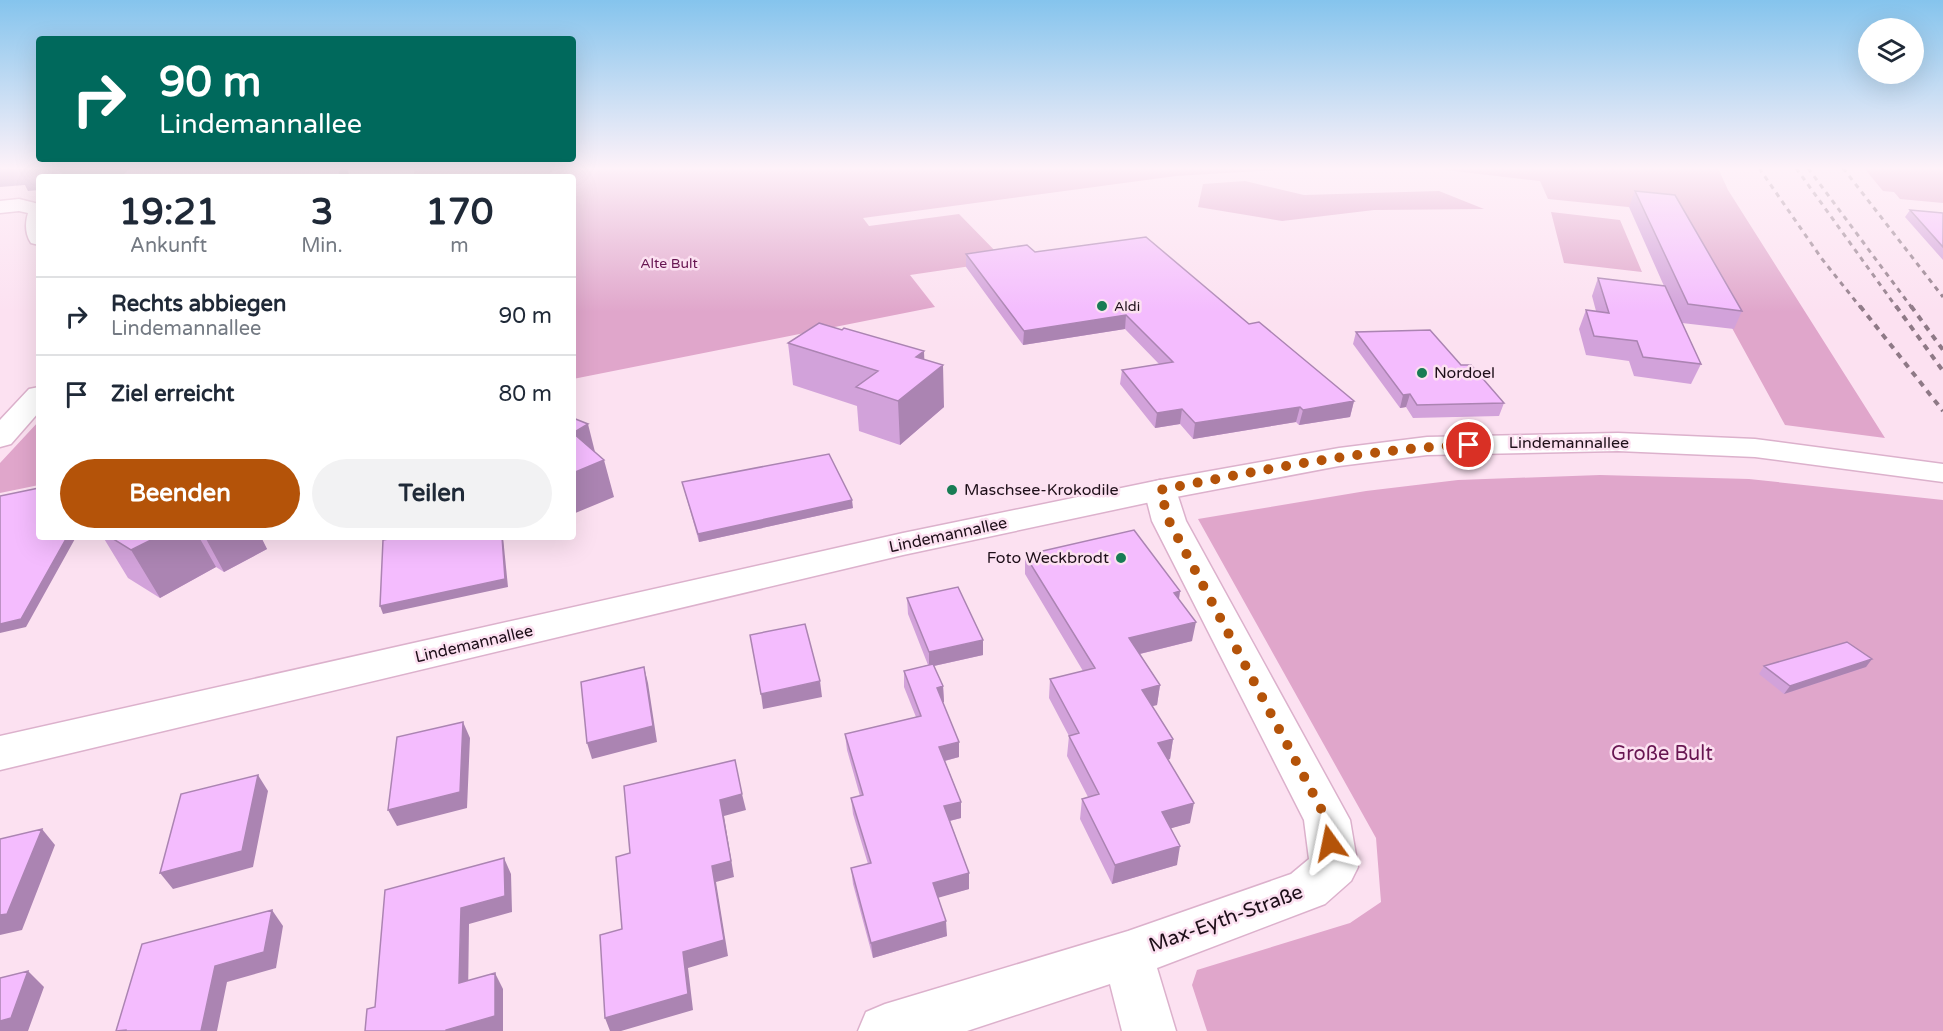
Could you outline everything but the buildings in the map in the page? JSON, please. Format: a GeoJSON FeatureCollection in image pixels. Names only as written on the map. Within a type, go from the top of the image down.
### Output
{"type":"FeatureCollection","features":[{"type":"Feature","properties":{"kind":"street"},"geometry":{"type":"LineString","coordinates":[[0,226],[36,230]]}},
{"type":"Feature","properties":{"kind":"street"},"geometry":{"type":"LineString","coordinates":[[0,438],[36,398]]}},
{"type":"Feature","properties":{"kind":"street","name":"Lindemannallee"},"geometry":{"type":"LineString","coordinates":[[0,753],[903,544],[1160,490],[1339,457],[1427,446],[1531,442],[1618,442],[1755,448],[1943,473]]}},
{"type":"Feature","properties":{"kind":"street","name":"Max-Eyth-Straße"},"geometry":{"type":"LineString","coordinates":[[885,1031],[1128,955],[1308,889],[1334,867],[1327,820],[1169,521],[1160,490]]}},
{"type":"Feature","properties":{"kind":"street"},"geometry":{"type":"LineString","coordinates":[[1128,955],[1149,1031]]}},
{"type":"Feature","properties":{"kind":"green space","name":"Alte Bult"},"geometry":{"type":"Polygon","coordinates":[[[576,216],[877,216],[863,218],[869,226],[943,216],[961,216],[1005,261],[910,275],[935,307],[576,378],[576,216]]]}},
{"type":"Feature","properties":{"kind":"green space"},"geometry":{"type":"Polygon","coordinates":[[[1253,216],[1323,216],[1282,221],[1253,216]]]}},
{"type":"Feature","properties":{"kind":"green space"},"geometry":{"type":"Polygon","coordinates":[[[1552,216],[1586,216],[1620,220],[1642,272],[1564,263],[1552,216]]]}},
{"type":"Feature","properties":{"kind":"green space"},"geometry":{"type":"Polygon","coordinates":[[[1671,216],[1745,216],[1885,438],[1785,425],[1671,216]]]}},
{"type":"Feature","properties":{"kind":"green space"},"geometry":{"type":"Polygon","coordinates":[[[36,424],[36,486],[0,493],[0,463],[36,424]]]}},
{"type":"Feature","properties":{"kind":"green space","name":"Große Bult"},"geometry":{"type":"Polygon","coordinates":[[[1600,475],[1749,479],[1943,500],[1943,1031],[1207,1031],[1192,985],[1197,970],[1350,923],[1381,902],[1376,838],[1198,519],[1366,491],[1458,480],[1600,475]]]}},
{"type":"Feature","properties":{"kind":"railway"},"geometry":{"type":"LineString","coordinates":[[1792,216],[1822,259],[1861,308]]}},
{"type":"Feature","properties":{"kind":"railway"},"geometry":{"type":"LineString","coordinates":[[1831,216],[1897,308]]}},
{"type":"Feature","properties":{"kind":"railway"},"geometry":{"type":"LineString","coordinates":[[1844,216],[1912,308]]}},
{"type":"Feature","properties":{"kind":"railway"},"geometry":{"type":"LineString","coordinates":[[1880,216],[1943,297]]}},
{"type":"Feature","properties":{"kind":"railway"},"geometry":{"type":"LineString","coordinates":[[1860,306],[1943,411]]}},
{"type":"Feature","properties":{"kind":"railway"},"geometry":{"type":"LineString","coordinates":[[1896,306],[1943,371]]}},
{"type":"Feature","properties":{"kind":"railway"},"geometry":{"type":"LineString","coordinates":[[1911,306],[1943,350]]}},
{"type":"Feature","properties":{"kind":"place","name":"Aldi"},"geometry":{"type":"Point","coordinates":[1102,306]}},
{"type":"Feature","properties":{"kind":"place","name":"Nordoel"},"geometry":{"type":"Point","coordinates":[1422,373]}},
{"type":"Feature","properties":{"kind":"place","name":"Maschsee-Krokodile"},"geometry":{"type":"Point","coordinates":[952,490]}},
{"type":"Feature","properties":{"kind":"place","name":"Foto Weckbrodt"},"geometry":{"type":"Point","coordinates":[1121,558]}},
{"type":"Feature","properties":{"kind":"route"},"geometry":{"type":"LineString","coordinates":[[1330,843],[1327,820],[1169,521],[1160,490],[1339,457],[1427,446],[1469,445]]}}]}
